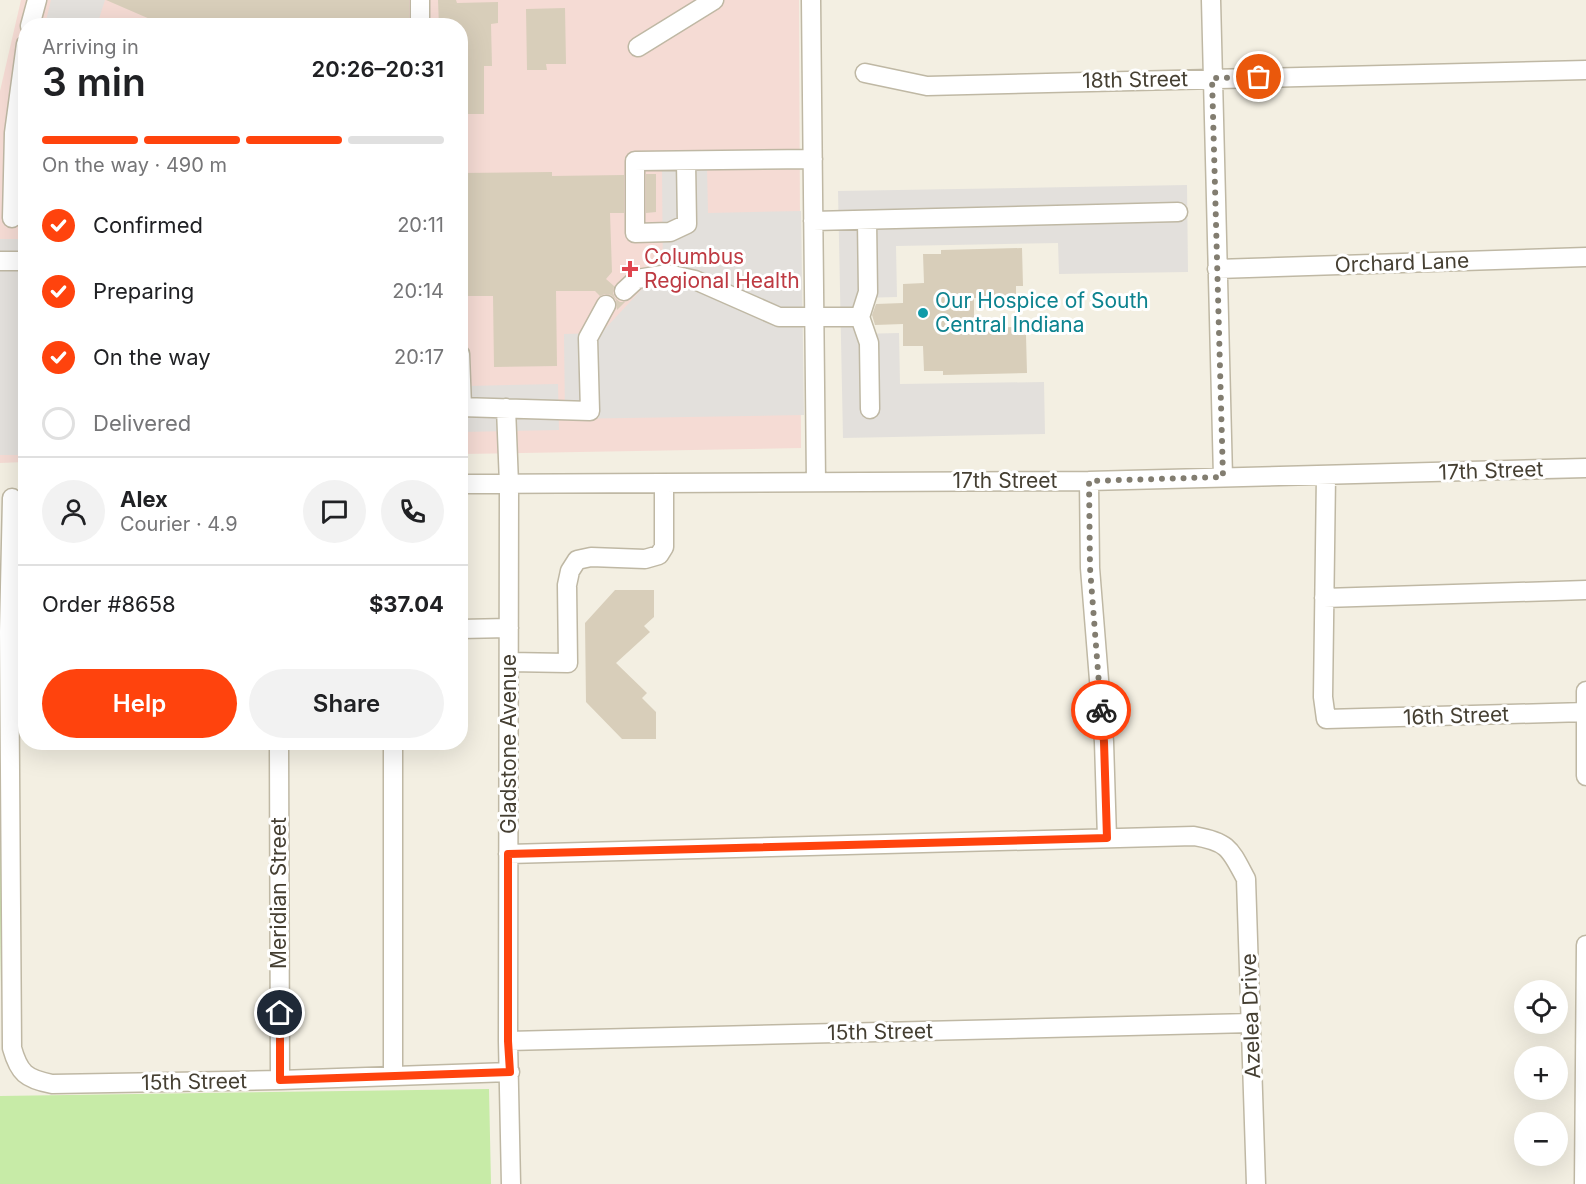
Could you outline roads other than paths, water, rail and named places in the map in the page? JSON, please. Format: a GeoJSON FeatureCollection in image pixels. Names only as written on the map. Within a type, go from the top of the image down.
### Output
{"type":"FeatureCollection","features":[{"type":"Feature","properties":{"kind":"street"},"geometry":{"type":"LineString","coordinates":[[32,18],[37,0]]}},
{"type":"Feature","properties":{"kind":"street"},"geometry":{"type":"LineString","coordinates":[[420,0],[420,18]]}},
{"type":"Feature","properties":{"kind":"street"},"geometry":{"type":"LineString","coordinates":[[638,47],[714,0]]}},
{"type":"Feature","properties":{"kind":"street"},"geometry":{"type":"LineString","coordinates":[[811,0],[816,482]]}},
{"type":"Feature","properties":{"kind":"street"},"geometry":{"type":"LineString","coordinates":[[1211,0],[1223,477]]}},
{"type":"Feature","properties":{"kind":"street","name":"18th Street"},"geometry":{"type":"LineString","coordinates":[[865,73],[927,86],[1586,70]]}},
{"type":"Feature","properties":{"kind":"street"},"geometry":{"type":"LineString","coordinates":[[12,218],[14,133],[18,103]]}},
{"type":"Feature","properties":{"kind":"street"},"geometry":{"type":"LineString","coordinates":[[686,161],[687,224],[670,232],[635,233],[635,162],[686,161],[813,159]]}},
{"type":"Feature","properties":{"kind":"street"},"geometry":{"type":"LineString","coordinates":[[813,221],[1179,212]]}},
{"type":"Feature","properties":{"kind":"street"},"geometry":{"type":"LineString","coordinates":[[867,220],[868,292],[860,317],[869,343],[870,409]]}},
{"type":"Feature","properties":{"kind":"street","name":"Orchard Lane"},"geometry":{"type":"LineString","coordinates":[[1217,269],[1586,256]]}},
{"type":"Feature","properties":{"kind":"street"},"geometry":{"type":"LineString","coordinates":[[0,261],[18,261]]}},
{"type":"Feature","properties":{"kind":"street"},"geometry":{"type":"LineString","coordinates":[[624,291],[637,279],[668,274],[694,280],[778,317],[860,317]]}},
{"type":"Feature","properties":{"kind":"street"},"geometry":{"type":"LineString","coordinates":[[468,407],[590,411],[588,338],[606,305]]}},
{"type":"Feature","properties":{"kind":"street","name":"Gladstone Avenue"},"geometry":{"type":"LineString","coordinates":[[506,408],[509,484],[508,1041],[511,1184]]}},
{"type":"Feature","properties":{"kind":"street","name":"17th Street"},"geometry":{"type":"LineString","coordinates":[[468,484],[1089,481],[1586,468]]}},
{"type":"Feature","properties":{"kind":"street"},"geometry":{"type":"LineString","coordinates":[[1326,475],[1324,598],[1586,590]]}},
{"type":"Feature","properties":{"kind":"street"},"geometry":{"type":"LineString","coordinates":[[508,854],[1107,838],[1104,742],[1090,568],[1089,481]]}},
{"type":"Feature","properties":{"kind":"street"},"geometry":{"type":"LineString","coordinates":[[509,662],[568,663],[567,585],[570,571],[577,560],[591,557],[645,559],[659,555],[664,547],[664,483]]}},
{"type":"Feature","properties":{"kind":"street"},"geometry":{"type":"LineString","coordinates":[[13,498],[17,631]]}},
{"type":"Feature","properties":{"kind":"street","name":"16th Street"},"geometry":{"type":"LineString","coordinates":[[1324,598],[1323,697],[1326,719],[1586,712]]}},
{"type":"Feature","properties":{"kind":"street"},"geometry":{"type":"LineString","coordinates":[[468,629],[509,628]]}},
{"type":"Feature","properties":{"kind":"street","name":"15th Street"},"geometry":{"type":"LineString","coordinates":[[17,631],[12,1048],[16,1063],[24,1074],[37,1081],[52,1084],[280,1080],[510,1072]]}},
{"type":"Feature","properties":{"kind":"street"},"geometry":{"type":"LineString","coordinates":[[1586,691],[1586,776]]}},
{"type":"Feature","properties":{"kind":"street","name":"Meridian Street"},"geometry":{"type":"LineString","coordinates":[[279,750],[280,1080]]}},
{"type":"Feature","properties":{"kind":"street"},"geometry":{"type":"LineString","coordinates":[[393,750],[393,1076]]}},
{"type":"Feature","properties":{"kind":"street","name":"Azelea Drive"},"geometry":{"type":"LineString","coordinates":[[1107,838],[1194,836],[1215,840],[1232,852],[1246,879],[1256,1184]]}},
{"type":"Feature","properties":{"kind":"street"},"geometry":{"type":"LineString","coordinates":[[1584,1184],[1586,945]]}},
{"type":"Feature","properties":{"kind":"street","name":"15th Street"},"geometry":{"type":"LineString","coordinates":[[508,1041],[1251,1023]]}},
{"type":"Feature","properties":{"kind":"place","name":"Columbus Regional Health"},"geometry":{"type":"Point","coordinates":[630,269]}},
{"type":"Feature","properties":{"kind":"place","name":"Our Hospice of South Central Indiana"},"geometry":{"type":"Point","coordinates":[923,313]}}]}
